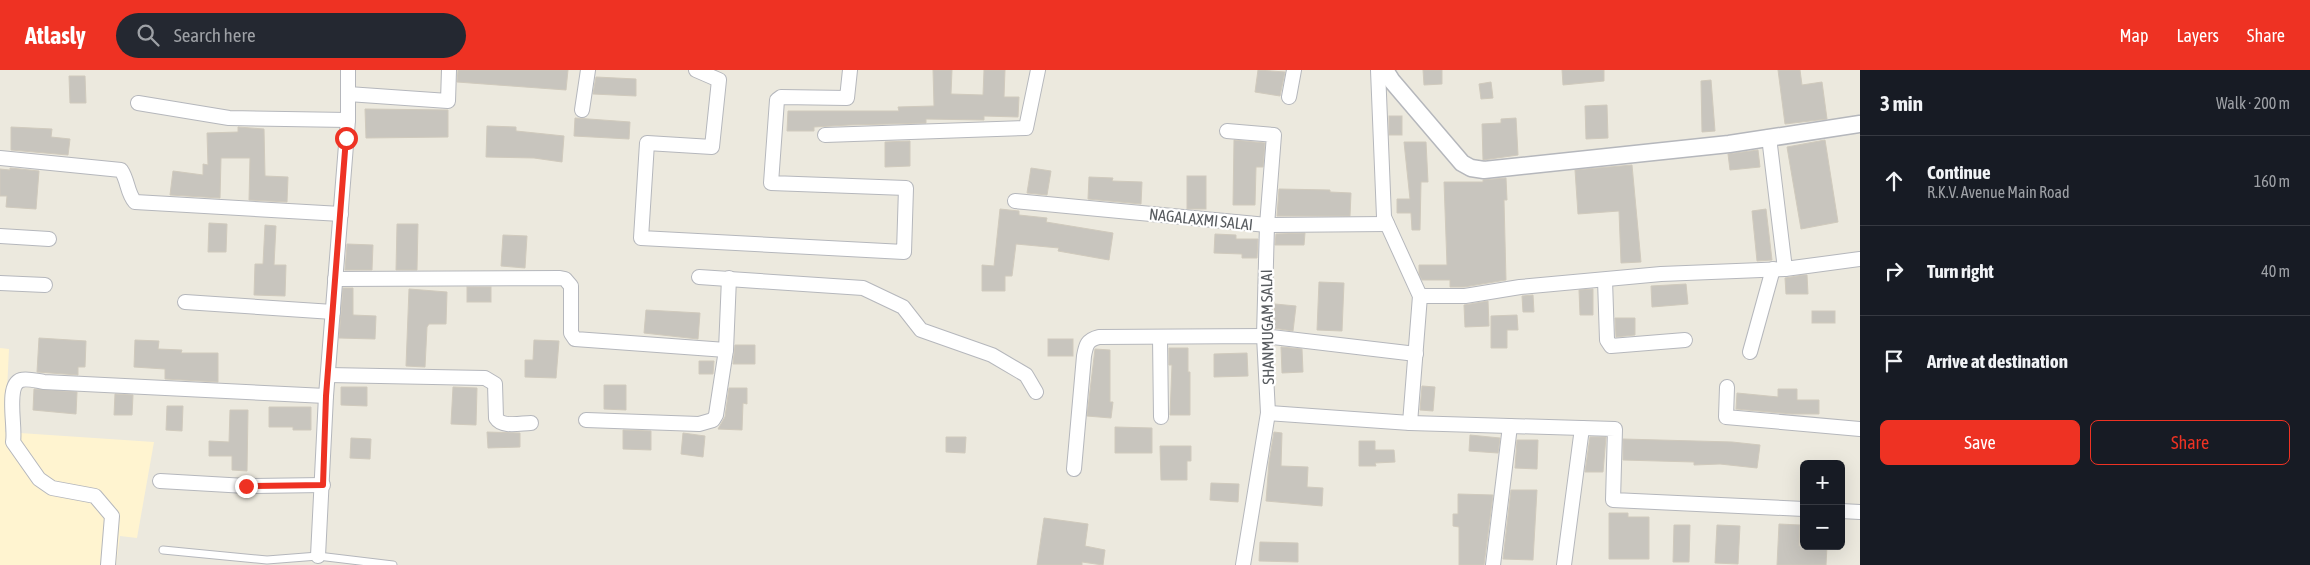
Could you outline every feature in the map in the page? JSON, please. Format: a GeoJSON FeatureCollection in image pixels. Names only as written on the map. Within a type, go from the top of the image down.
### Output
{"type":"FeatureCollection","features":[{"type":"Feature","properties":{"kind":"street"},"geometry":{"type":"LineString","coordinates":[[318,556],[326,396],[348,120],[348,70]]}},
{"type":"Feature","properties":{"kind":"street"},"geometry":{"type":"LineString","coordinates":[[348,94],[448,101],[450,70]]}},
{"type":"Feature","properties":{"kind":"street"},"geometry":{"type":"LineString","coordinates":[[582,110],[588,70]]}},
{"type":"Feature","properties":{"kind":"street"},"geometry":{"type":"LineString","coordinates":[[696,70],[719,80],[712,147],[647,143],[641,238],[904,252],[906,188],[771,183],[778,100],[781,97],[847,98],[850,70]]}},
{"type":"Feature","properties":{"kind":"street"},"geometry":{"type":"LineString","coordinates":[[825,135],[1026,128],[1038,70]]}},
{"type":"Feature","properties":{"kind":"street"},"geometry":{"type":"LineString","coordinates":[[1289,97],[1294,70]]}},
{"type":"Feature","properties":{"kind":"street"},"geometry":{"type":"LineString","coordinates":[[1378,70],[1384,217],[1420,296],[1410,423]]}},
{"type":"Feature","properties":{"kind":"street"},"geometry":{"type":"LineString","coordinates":[[1385,70],[1392,81],[1462,163],[1471,168],[1484,170],[1719,145],[1860,124]]}},
{"type":"Feature","properties":{"kind":"street"},"geometry":{"type":"LineString","coordinates":[[138,103],[229,118],[348,120]]}},
{"type":"Feature","properties":{"kind":"street","name":"SHANMUGAM SALAI"},"geometry":{"type":"LineString","coordinates":[[1227,131],[1274,135],[1267,225],[1264,336],[1268,413],[1243,565]]}},
{"type":"Feature","properties":{"kind":"street"},"geometry":{"type":"LineString","coordinates":[[1750,352],[1779,269],[1768,137]]}},
{"type":"Feature","properties":{"kind":"street"},"geometry":{"type":"LineString","coordinates":[[0,158],[122,170],[127,178],[130,196],[135,202],[340,214]]}},
{"type":"Feature","properties":{"kind":"street","name":"NAGALAXMI SALAI"},"geometry":{"type":"LineString","coordinates":[[1015,201],[1267,225],[1387,224]]}},
{"type":"Feature","properties":{"kind":"street"},"geometry":{"type":"LineString","coordinates":[[0,236],[49,239]]}},
{"type":"Feature","properties":{"kind":"street"},"geometry":{"type":"LineString","coordinates":[[1420,296],[1465,296],[1520,287],[1662,274],[1779,269],[1860,259]]}},
{"type":"Feature","properties":{"kind":"street"},"geometry":{"type":"LineString","coordinates":[[699,276],[864,288],[903,307],[921,330],[992,355],[1026,375],[1036,392]]}},
{"type":"Feature","properties":{"kind":"street"},"geometry":{"type":"LineString","coordinates":[[586,420],[709,423],[716,415],[726,350],[729,278]]}},
{"type":"Feature","properties":{"kind":"street"},"geometry":{"type":"LineString","coordinates":[[335,279],[566,279],[571,286],[571,333],[575,339],[726,350]]}},
{"type":"Feature","properties":{"kind":"street"},"geometry":{"type":"LineString","coordinates":[[1605,280],[1608,344],[1611,346],[1685,340]]}},
{"type":"Feature","properties":{"kind":"street"},"geometry":{"type":"LineString","coordinates":[[0,283],[45,285]]}},
{"type":"Feature","properties":{"kind":"street"},"geometry":{"type":"LineString","coordinates":[[185,302],[333,312]]}},
{"type":"Feature","properties":{"kind":"street"},"geometry":{"type":"LineString","coordinates":[[1074,469],[1086,344],[1091,339],[1099,337],[1264,336],[1416,354]]}},
{"type":"Feature","properties":{"kind":"street"},"geometry":{"type":"LineString","coordinates":[[1160,337],[1161,417]]}},
{"type":"Feature","properties":{"kind":"street"},"geometry":{"type":"LineString","coordinates":[[328,375],[485,378],[495,384],[496,418],[498,422],[503,424],[531,423]]}},
{"type":"Feature","properties":{"kind":"street"},"geometry":{"type":"LineString","coordinates":[[108,565],[112,516],[95,496],[52,488],[40,479],[12,442],[15,433],[12,390],[16,382],[22,379],[44,382],[326,396]]}},
{"type":"Feature","properties":{"kind":"street"},"geometry":{"type":"LineString","coordinates":[[1727,387],[1726,417],[1860,429]]}},
{"type":"Feature","properties":{"kind":"street"},"geometry":{"type":"LineString","coordinates":[[1268,413],[1410,423],[1615,429],[1613,500],[1800,509]]}},
{"type":"Feature","properties":{"kind":"street"},"geometry":{"type":"LineString","coordinates":[[1493,565],[1510,426]]}},
{"type":"Feature","properties":{"kind":"street"},"geometry":{"type":"LineString","coordinates":[[1564,565],[1582,428]]}},
{"type":"Feature","properties":{"kind":"street"},"geometry":{"type":"LineString","coordinates":[[160,481],[246,486],[323,485]]}},
{"type":"Feature","properties":{"kind":"street"},"geometry":{"type":"LineString","coordinates":[[1845,511],[1860,512]]}},
{"type":"Feature","properties":{"kind":"lane"},"geometry":{"type":"LineString","coordinates":[[163,550],[267,560],[318,556],[393,565]]}},
{"type":"Feature","properties":{"kind":"shaded area"},"geometry":{"type":"Polygon","coordinates":[[[0,348],[9,349],[5,432],[154,442],[137,538],[120,536],[116,565],[0,565],[0,348]]]}},
{"type":"Feature","properties":{"kind":"building"},"geometry":{"type":"Polygon","coordinates":[[[458,70],[568,70],[566,90],[457,82],[458,70]]]}},
{"type":"Feature","properties":{"kind":"building"},"geometry":{"type":"Polygon","coordinates":[[[933,70],[952,70],[951,94],[983,95],[984,70],[1005,70],[1004,97],[1019,97],[1018,117],[984,116],[984,120],[926,119],[926,123],[814,127],[814,131],[787,131],[788,111],[899,111],[898,107],[934,106],[933,70]]]}},
{"type":"Feature","properties":{"kind":"building"},"geometry":{"type":"Polygon","coordinates":[[[1258,70],[1285,72],[1280,96],[1255,92],[1258,70]]]}},
{"type":"Feature","properties":{"kind":"building"},"geometry":{"type":"Polygon","coordinates":[[[1423,70],[1442,70],[1442,84],[1424,85],[1423,70]]]}},
{"type":"Feature","properties":{"kind":"building"},"geometry":{"type":"Polygon","coordinates":[[[1562,70],[1604,70],[1604,81],[1563,85],[1562,70]]]}},
{"type":"Feature","properties":{"kind":"building"},"geometry":{"type":"Polygon","coordinates":[[[1778,70],[1800,70],[1802,85],[1822,82],[1827,119],[1785,124],[1778,70]]]}},
{"type":"Feature","properties":{"kind":"building"},"geometry":{"type":"Polygon","coordinates":[[[69,76],[85,76],[86,103],[70,103],[69,76]]]}},
{"type":"Feature","properties":{"kind":"building"},"geometry":{"type":"Polygon","coordinates":[[[596,77],[636,79],[636,96],[593,94],[596,77]]]}},
{"type":"Feature","properties":{"kind":"building"},"geometry":{"type":"Polygon","coordinates":[[[1711,80],[1715,131],[1702,132],[1701,81],[1711,80]]]}},
{"type":"Feature","properties":{"kind":"building"},"geometry":{"type":"Polygon","coordinates":[[[1491,82],[1493,98],[1481,99],[1479,84],[1491,82]]]}},
{"type":"Feature","properties":{"kind":"building"},"geometry":{"type":"Polygon","coordinates":[[[1607,105],[1608,138],[1586,139],[1585,106],[1607,105]]]}},
{"type":"Feature","properties":{"kind":"building"},"geometry":{"type":"Polygon","coordinates":[[[365,109],[448,110],[448,137],[366,138],[365,109]]]}},
{"type":"Feature","properties":{"kind":"building"},"geometry":{"type":"Polygon","coordinates":[[[1389,116],[1402,116],[1402,135],[1389,135],[1389,116]]]}},
{"type":"Feature","properties":{"kind":"building"},"geometry":{"type":"Polygon","coordinates":[[[575,118],[630,122],[629,139],[574,136],[575,118]]]}},
{"type":"Feature","properties":{"kind":"building"},"geometry":{"type":"Polygon","coordinates":[[[1516,118],[1518,155],[1483,160],[1482,124],[1501,123],[1501,119],[1516,118]]]}},
{"type":"Feature","properties":{"kind":"building"},"geometry":{"type":"Polygon","coordinates":[[[487,126],[516,127],[516,131],[564,136],[562,162],[534,158],[486,157],[487,126]]]}},
{"type":"Feature","properties":{"kind":"building"},"geometry":{"type":"Polygon","coordinates":[[[11,127],[52,129],[51,137],[70,139],[68,155],[11,150],[11,127]]]}},
{"type":"Feature","properties":{"kind":"building"},"geometry":{"type":"Polygon","coordinates":[[[238,127],[264,129],[265,176],[288,177],[287,202],[249,200],[250,158],[221,158],[220,198],[170,195],[173,171],[203,175],[203,164],[208,165],[207,133],[238,132],[238,127]]]}},
{"type":"Feature","properties":{"kind":"building"},"geometry":{"type":"Polygon","coordinates":[[[1234,140],[1265,143],[1263,167],[1256,167],[1255,205],[1233,205],[1234,140]]]}},
{"type":"Feature","properties":{"kind":"building"},"geometry":{"type":"Polygon","coordinates":[[[1825,140],[1838,222],[1801,229],[1787,147],[1825,140]]]}},
{"type":"Feature","properties":{"kind":"building"},"geometry":{"type":"Polygon","coordinates":[[[910,141],[910,166],[885,167],[885,142],[910,141]]]}},
{"type":"Feature","properties":{"kind":"building"},"geometry":{"type":"Polygon","coordinates":[[[1404,142],[1426,142],[1428,182],[1421,182],[1420,230],[1412,230],[1411,213],[1397,213],[1397,199],[1410,199],[1404,142]]]}},
{"type":"Feature","properties":{"kind":"building"},"geometry":{"type":"Polygon","coordinates":[[[1758,150],[1760,167],[1730,170],[1728,154],[1758,150]]]}},
{"type":"Feature","properties":{"kind":"building"},"geometry":{"type":"Polygon","coordinates":[[[1632,165],[1641,262],[1621,263],[1619,211],[1578,214],[1575,170],[1632,165]]]}},
{"type":"Feature","properties":{"kind":"building"},"geometry":{"type":"Polygon","coordinates":[[[10,168],[39,171],[36,209],[6,207],[7,196],[0,196],[0,169],[10,170],[10,168]]]}},
{"type":"Feature","properties":{"kind":"building"},"geometry":{"type":"Polygon","coordinates":[[[1031,168],[1051,171],[1047,195],[1027,193],[1031,168]]]}},
{"type":"Feature","properties":{"kind":"building"},"geometry":{"type":"Polygon","coordinates":[[[1187,176],[1206,176],[1206,209],[1187,209],[1187,176]]]}},
{"type":"Feature","properties":{"kind":"building"},"geometry":{"type":"Polygon","coordinates":[[[1089,177],[1113,178],[1112,181],[1142,182],[1141,204],[1088,199],[1089,177]]]}},
{"type":"Feature","properties":{"kind":"building"},"geometry":{"type":"Polygon","coordinates":[[[1506,178],[1507,200],[1504,200],[1506,280],[1464,287],[1450,287],[1450,280],[1422,280],[1419,274],[1419,265],[1447,265],[1444,182],[1483,182],[1483,180],[1506,178]]]}},
{"type":"Feature","properties":{"kind":"building"},"geometry":{"type":"Polygon","coordinates":[[[1279,189],[1330,190],[1330,192],[1351,193],[1350,216],[1277,216],[1279,189]]]}},
{"type":"Feature","properties":{"kind":"building"},"geometry":{"type":"Polygon","coordinates":[[[1000,209],[1019,211],[1019,215],[1047,218],[1046,222],[1113,233],[1109,260],[1058,251],[1059,248],[1016,244],[1012,276],[1005,276],[1005,291],[982,291],[982,265],[994,266],[1000,209]]]}},
{"type":"Feature","properties":{"kind":"building"},"geometry":{"type":"Polygon","coordinates":[[[1766,209],[1772,260],[1757,261],[1752,211],[1766,209]]]}},
{"type":"Feature","properties":{"kind":"building"},"geometry":{"type":"Polygon","coordinates":[[[209,223],[227,224],[226,252],[208,252],[209,223]]]}},
{"type":"Feature","properties":{"kind":"building"},"geometry":{"type":"Polygon","coordinates":[[[397,224],[418,224],[417,270],[396,270],[397,224]]]}},
{"type":"Feature","properties":{"kind":"building"},"geometry":{"type":"Polygon","coordinates":[[[265,225],[276,226],[274,265],[286,265],[285,296],[254,295],[255,264],[263,264],[265,225]]]}},
{"type":"Feature","properties":{"kind":"building"},"geometry":{"type":"Polygon","coordinates":[[[1305,233],[1304,245],[1275,245],[1276,234],[1305,233]]]}},
{"type":"Feature","properties":{"kind":"building"},"geometry":{"type":"Polygon","coordinates":[[[1215,234],[1236,235],[1236,239],[1258,239],[1257,258],[1242,258],[1242,254],[1214,253],[1215,234]]]}},
{"type":"Feature","properties":{"kind":"building"},"geometry":{"type":"Polygon","coordinates":[[[503,235],[527,236],[525,268],[501,266],[503,235]]]}},
{"type":"Feature","properties":{"kind":"building"},"geometry":{"type":"Polygon","coordinates":[[[347,244],[373,245],[372,270],[345,270],[347,244]]]}},
{"type":"Feature","properties":{"kind":"building"},"geometry":{"type":"Polygon","coordinates":[[[1807,275],[1808,294],[1786,294],[1785,278],[1807,275]]]}},
{"type":"Feature","properties":{"kind":"building"},"geometry":{"type":"Polygon","coordinates":[[[1319,282],[1344,283],[1342,331],[1317,330],[1319,282]]]}},
{"type":"Feature","properties":{"kind":"building"},"geometry":{"type":"Polygon","coordinates":[[[1686,284],[1688,304],[1652,307],[1651,286],[1686,284]]]}},
{"type":"Feature","properties":{"kind":"building"},"geometry":{"type":"Polygon","coordinates":[[[467,287],[491,287],[491,302],[467,302],[467,287]]]}},
{"type":"Feature","properties":{"kind":"building"},"geometry":{"type":"Polygon","coordinates":[[[343,288],[353,288],[353,315],[376,316],[375,339],[339,338],[343,288]]]}},
{"type":"Feature","properties":{"kind":"building"},"geometry":{"type":"Polygon","coordinates":[[[409,289],[447,292],[446,324],[429,324],[427,327],[425,367],[406,366],[409,289]]]}},
{"type":"Feature","properties":{"kind":"building"},"geometry":{"type":"Polygon","coordinates":[[[1593,289],[1593,315],[1580,315],[1579,290],[1593,289]]]}},
{"type":"Feature","properties":{"kind":"building"},"geometry":{"type":"Polygon","coordinates":[[[1533,295],[1534,312],[1523,312],[1522,296],[1533,295]]]}},
{"type":"Feature","properties":{"kind":"building"},"geometry":{"type":"Polygon","coordinates":[[[1488,301],[1489,326],[1465,327],[1464,305],[1488,301]]]}},
{"type":"Feature","properties":{"kind":"building"},"geometry":{"type":"Polygon","coordinates":[[[1275,304],[1296,306],[1293,331],[1273,328],[1275,304]]]}},
{"type":"Feature","properties":{"kind":"building"},"geometry":{"type":"Polygon","coordinates":[[[646,310],[700,313],[698,339],[644,333],[646,310]]]}},
{"type":"Feature","properties":{"kind":"building"},"geometry":{"type":"Polygon","coordinates":[[[1812,311],[1835,311],[1835,323],[1812,323],[1812,311]]]}},
{"type":"Feature","properties":{"kind":"building"},"geometry":{"type":"Polygon","coordinates":[[[1517,315],[1518,330],[1507,330],[1507,348],[1491,348],[1491,316],[1517,315]]]}},
{"type":"Feature","properties":{"kind":"building"},"geometry":{"type":"Polygon","coordinates":[[[1615,318],[1635,318],[1635,335],[1616,337],[1615,318]]]}},
{"type":"Feature","properties":{"kind":"building"},"geometry":{"type":"Polygon","coordinates":[[[39,338],[86,341],[85,367],[78,367],[78,375],[37,372],[39,338]]]}},
{"type":"Feature","properties":{"kind":"building"},"geometry":{"type":"Polygon","coordinates":[[[1048,339],[1073,339],[1073,356],[1048,356],[1048,339]]]}},
{"type":"Feature","properties":{"kind":"building"},"geometry":{"type":"Polygon","coordinates":[[[135,340],[159,341],[158,349],[182,350],[181,353],[218,353],[218,382],[165,379],[165,369],[134,367],[135,340]]]}},
{"type":"Feature","properties":{"kind":"building"},"geometry":{"type":"Polygon","coordinates":[[[534,340],[559,341],[556,378],[525,377],[525,360],[533,360],[534,340]]]}},
{"type":"Feature","properties":{"kind":"building"},"geometry":{"type":"Polygon","coordinates":[[[735,345],[755,345],[755,364],[733,364],[735,345]]]}},
{"type":"Feature","properties":{"kind":"building"},"geometry":{"type":"Polygon","coordinates":[[[1281,347],[1302,349],[1303,372],[1282,373],[1281,347]]]}},
{"type":"Feature","properties":{"kind":"building"},"geometry":{"type":"Polygon","coordinates":[[[1169,348],[1188,348],[1190,415],[1170,415],[1172,365],[1169,365],[1169,348]]]}},
{"type":"Feature","properties":{"kind":"building"},"geometry":{"type":"Polygon","coordinates":[[[1095,349],[1110,350],[1110,402],[1113,402],[1111,418],[1087,416],[1095,349]]]}},
{"type":"Feature","properties":{"kind":"building"},"geometry":{"type":"Polygon","coordinates":[[[1247,353],[1248,376],[1214,377],[1214,354],[1247,353]]]}},
{"type":"Feature","properties":{"kind":"building"},"geometry":{"type":"Polygon","coordinates":[[[699,361],[714,361],[713,374],[699,374],[699,361]]]}},
{"type":"Feature","properties":{"kind":"building"},"geometry":{"type":"Polygon","coordinates":[[[604,385],[626,385],[626,410],[604,409],[604,385]]]}},
{"type":"Feature","properties":{"kind":"building"},"geometry":{"type":"Polygon","coordinates":[[[1422,386],[1435,387],[1433,411],[1420,410],[1422,386]]]}},
{"type":"Feature","properties":{"kind":"building"},"geometry":{"type":"Polygon","coordinates":[[[341,387],[367,387],[367,406],[341,405],[341,387]]]}},
{"type":"Feature","properties":{"kind":"building"},"geometry":{"type":"Polygon","coordinates":[[[453,387],[477,388],[476,425],[451,424],[453,387]]]}},
{"type":"Feature","properties":{"kind":"building"},"geometry":{"type":"Polygon","coordinates":[[[729,388],[747,388],[747,404],[743,403],[742,430],[718,429],[725,417],[729,388]]]}},
{"type":"Feature","properties":{"kind":"building"},"geometry":{"type":"Polygon","coordinates":[[[34,389],[77,392],[76,414],[33,410],[34,389]]]}},
{"type":"Feature","properties":{"kind":"building"},"geometry":{"type":"Polygon","coordinates":[[[1778,389],[1797,389],[1797,400],[1819,400],[1819,414],[1792,414],[1736,409],[1737,393],[1778,397],[1778,389]]]}},
{"type":"Feature","properties":{"kind":"building"},"geometry":{"type":"Polygon","coordinates":[[[115,394],[133,395],[132,415],[114,415],[115,394]]]}},
{"type":"Feature","properties":{"kind":"building"},"geometry":{"type":"Polygon","coordinates":[[[167,406],[183,406],[182,431],[166,430],[167,406]]]}},
{"type":"Feature","properties":{"kind":"building"},"geometry":{"type":"Polygon","coordinates":[[[269,407],[311,407],[311,430],[293,430],[293,427],[269,427],[269,407]]]}},
{"type":"Feature","properties":{"kind":"building"},"geometry":{"type":"Polygon","coordinates":[[[230,410],[248,410],[247,471],[232,470],[232,456],[209,456],[209,441],[229,442],[230,410]]]}},
{"type":"Feature","properties":{"kind":"building"},"geometry":{"type":"Polygon","coordinates":[[[1115,427],[1152,428],[1152,453],[1115,453],[1115,427]]]}},
{"type":"Feature","properties":{"kind":"building"},"geometry":{"type":"Polygon","coordinates":[[[623,430],[651,431],[651,450],[623,449],[623,430]]]}},
{"type":"Feature","properties":{"kind":"building"},"geometry":{"type":"Polygon","coordinates":[[[487,432],[520,433],[520,447],[488,448],[487,432]]]}},
{"type":"Feature","properties":{"kind":"building"},"geometry":{"type":"Polygon","coordinates":[[[1274,432],[1282,433],[1281,466],[1308,467],[1307,487],[1323,488],[1322,506],[1266,501],[1269,462],[1274,432]]]}},
{"type":"Feature","properties":{"kind":"building"},"geometry":{"type":"Polygon","coordinates":[[[683,433],[705,436],[703,457],[681,454],[683,433]]]}},
{"type":"Feature","properties":{"kind":"building"},"geometry":{"type":"Polygon","coordinates":[[[1470,435],[1500,438],[1498,453],[1469,451],[1470,435]]]}},
{"type":"Feature","properties":{"kind":"building"},"geometry":{"type":"Polygon","coordinates":[[[946,437],[966,437],[965,453],[946,452],[946,437]]]}},
{"type":"Feature","properties":{"kind":"building"},"geometry":{"type":"Polygon","coordinates":[[[1590,437],[1606,437],[1603,472],[1585,472],[1590,437]]]}},
{"type":"Feature","properties":{"kind":"building"},"geometry":{"type":"Polygon","coordinates":[[[351,438],[371,439],[370,459],[350,458],[351,438]]]}},
{"type":"Feature","properties":{"kind":"building"},"geometry":{"type":"Polygon","coordinates":[[[1623,439],[1732,442],[1760,445],[1757,468],[1720,464],[1694,465],[1694,462],[1623,460],[1623,439]]]}},
{"type":"Feature","properties":{"kind":"building"},"geometry":{"type":"Polygon","coordinates":[[[1517,440],[1538,440],[1537,469],[1515,468],[1517,440]]]}},
{"type":"Feature","properties":{"kind":"building"},"geometry":{"type":"Polygon","coordinates":[[[1359,441],[1375,441],[1375,450],[1394,450],[1395,462],[1375,463],[1376,466],[1359,466],[1359,441]]]}},
{"type":"Feature","properties":{"kind":"building"},"geometry":{"type":"Polygon","coordinates":[[[1160,446],[1191,446],[1191,461],[1187,461],[1187,480],[1161,480],[1160,446]]]}},
{"type":"Feature","properties":{"kind":"building"},"geometry":{"type":"Polygon","coordinates":[[[1211,483],[1239,484],[1238,502],[1210,500],[1211,483]]]}},
{"type":"Feature","properties":{"kind":"building"},"geometry":{"type":"Polygon","coordinates":[[[1511,490],[1537,490],[1533,560],[1503,559],[1511,490]]]}},
{"type":"Feature","properties":{"kind":"building"},"geometry":{"type":"Polygon","coordinates":[[[1458,494],[1493,495],[1484,565],[1459,565],[1459,527],[1453,526],[1453,514],[1458,514],[1458,494]]]}},
{"type":"Feature","properties":{"kind":"building"},"geometry":{"type":"Polygon","coordinates":[[[1609,513],[1628,513],[1628,517],[1649,517],[1649,559],[1609,559],[1609,513]]]}},
{"type":"Feature","properties":{"kind":"building"},"geometry":{"type":"Polygon","coordinates":[[[1044,518],[1088,524],[1085,546],[1105,550],[1103,565],[1082,562],[1082,565],[1037,565],[1044,518]]]}},
{"type":"Feature","properties":{"kind":"building"},"geometry":{"type":"Polygon","coordinates":[[[1779,524],[1800,525],[1800,550],[1827,550],[1826,565],[1777,565],[1779,524]]]}},
{"type":"Feature","properties":{"kind":"building"},"geometry":{"type":"Polygon","coordinates":[[[1674,525],[1690,525],[1689,562],[1673,562],[1674,525]]]}},
{"type":"Feature","properties":{"kind":"building"},"geometry":{"type":"Polygon","coordinates":[[[1717,525],[1740,526],[1738,564],[1715,563],[1717,525]]]}},
{"type":"Feature","properties":{"kind":"building"},"geometry":{"type":"Polygon","coordinates":[[[1260,542],[1298,543],[1298,562],[1259,561],[1260,542]]]}},
{"type":"Feature","properties":{"kind":"route"},"geometry":{"type":"LineString","coordinates":[[246,486],[323,485],[326,396],[346,138]]}}]}
